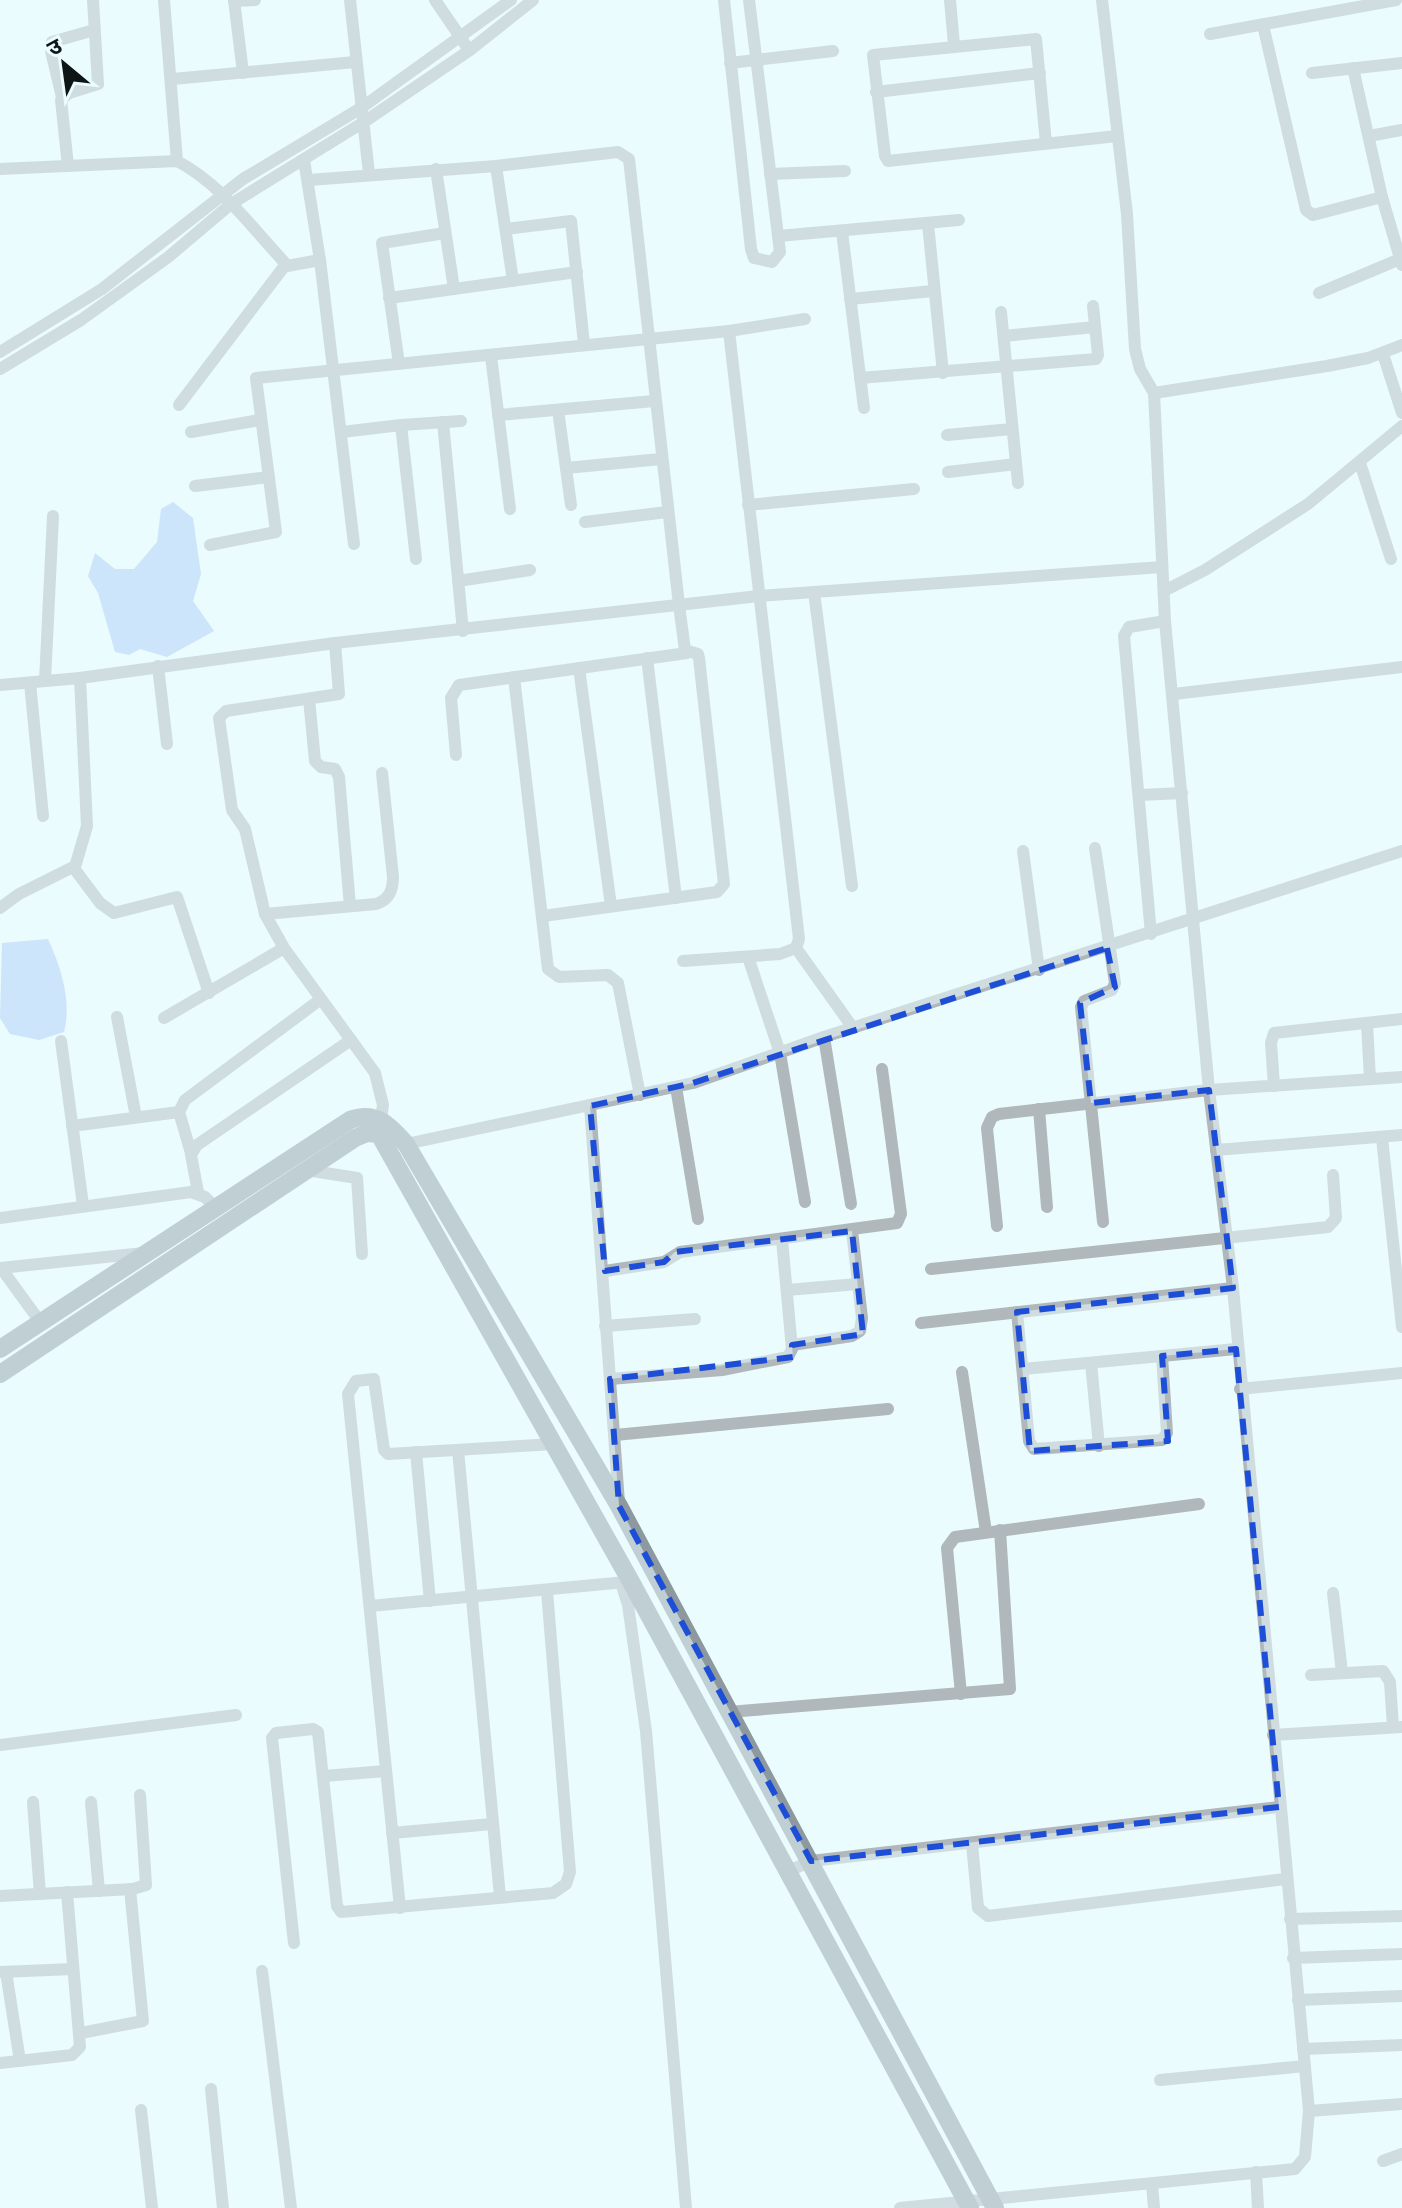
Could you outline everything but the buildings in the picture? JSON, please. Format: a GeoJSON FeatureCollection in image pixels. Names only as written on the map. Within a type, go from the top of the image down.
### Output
{"type":"FeatureCollection","features":[{"type":"Feature","properties":{"kind":"main road"},"geometry":{"type":"LineString","coordinates":[[0,1374],[135,1273],[150,1252],[350,1120],[365,1116],[406,1144],[619,1506],[993,2204]]}},
{"type":"Feature","properties":{"kind":"main road"},"geometry":{"type":"LineString","coordinates":[[0,1349],[41,1323],[135,1273],[355,1138],[380,1127]]}},
{"type":"Feature","properties":{"kind":"main road"},"geometry":{"type":"LineString","coordinates":[[380,1127],[969,2205]]}},
{"type":"Feature","properties":{"kind":"main road"},"geometry":{"type":"LineString","coordinates":[[615,1553],[637,1539]]}},
{"type":"Feature","properties":{"kind":"street"},"geometry":{"type":"LineString","coordinates":[[62,97],[98,84],[93,0]]}},
{"type":"Feature","properties":{"kind":"street"},"geometry":{"type":"LineString","coordinates":[[164,0],[173,79],[177,161]]}},
{"type":"Feature","properties":{"kind":"street"},"geometry":{"type":"LineString","coordinates":[[243,73],[234,0],[255,0]]}},
{"type":"Feature","properties":{"kind":"street"},"geometry":{"type":"LineString","coordinates":[[350,0],[369,174]]}},
{"type":"Feature","properties":{"kind":"street"},"geometry":{"type":"LineString","coordinates":[[435,0],[470,50]]}},
{"type":"Feature","properties":{"kind":"street"},"geometry":{"type":"LineString","coordinates":[[0,352],[143,261],[511,0]]}},
{"type":"Feature","properties":{"kind":"street"},"geometry":{"type":"LineString","coordinates":[[0,369],[112,299],[226,200],[304,160],[364,122],[470,50],[533,0]]}},
{"type":"Feature","properties":{"kind":"street"},"geometry":{"type":"LineString","coordinates":[[724,0],[754,258],[766,264],[779,257],[778,236],[749,0]]}},
{"type":"Feature","properties":{"kind":"street"},"geometry":{"type":"LineString","coordinates":[[950,0],[954,45]]}},
{"type":"Feature","properties":{"kind":"street"},"geometry":{"type":"LineString","coordinates":[[900,2208],[993,2204],[1295,2169],[1302,2164],[1309,2111],[1236,1349],[1233,1288],[1209,1090],[1165,621],[1154,393],[1140,369],[1135,349],[1127,214],[1102,0]]}},
{"type":"Feature","properties":{"kind":"street"},"geometry":{"type":"LineString","coordinates":[[1210,34],[1396,0]]}},
{"type":"Feature","properties":{"kind":"street"},"geometry":{"type":"LineString","coordinates":[[1263,25],[1306,210],[1313,215],[1382,197]]}},
{"type":"Feature","properties":{"kind":"street"},"geometry":{"type":"LineString","coordinates":[[68,166],[62,97],[51,51],[52,42],[94,30]]}},
{"type":"Feature","properties":{"kind":"street"},"geometry":{"type":"LineString","coordinates":[[1046,143],[1039,44],[1033,38],[876,53],[872,62],[888,161],[1117,136]]}},
{"type":"Feature","properties":{"kind":"street"},"geometry":{"type":"LineString","coordinates":[[730,63],[833,51]]}},
{"type":"Feature","properties":{"kind":"street"},"geometry":{"type":"LineString","coordinates":[[173,79],[355,62]]}},
{"type":"Feature","properties":{"kind":"street"},"geometry":{"type":"LineString","coordinates":[[1312,73],[1402,63]]}},
{"type":"Feature","properties":{"kind":"street"},"geometry":{"type":"LineString","coordinates":[[1319,293],[1401,262],[1382,197],[1353,68]]}},
{"type":"Feature","properties":{"kind":"street"},"geometry":{"type":"LineString","coordinates":[[876,92],[1040,73]]}},
{"type":"Feature","properties":{"kind":"street"},"geometry":{"type":"LineString","coordinates":[[1369,136],[1402,130]]}},
{"type":"Feature","properties":{"kind":"street"},"geometry":{"type":"LineString","coordinates":[[738,138],[764,136]]}},
{"type":"Feature","properties":{"kind":"street"},"geometry":{"type":"LineString","coordinates":[[309,180],[496,166],[618,152],[627,155],[667,512],[687,653]]}},
{"type":"Feature","properties":{"kind":"street"},"geometry":{"type":"LineString","coordinates":[[304,160],[320,260],[354,544]]}},
{"type":"Feature","properties":{"kind":"street"},"geometry":{"type":"LineString","coordinates":[[0,169],[177,161],[226,200],[287,266]]}},
{"type":"Feature","properties":{"kind":"street"},"geometry":{"type":"LineString","coordinates":[[496,166],[513,281]]}},
{"type":"Feature","properties":{"kind":"street"},"geometry":{"type":"LineString","coordinates":[[436,169],[454,289]]}},
{"type":"Feature","properties":{"kind":"street"},"geometry":{"type":"LineString","coordinates":[[770,174],[845,171]]}},
{"type":"Feature","properties":{"kind":"street"},"geometry":{"type":"LineString","coordinates":[[778,236],[959,220]]}},
{"type":"Feature","properties":{"kind":"street"},"geometry":{"type":"LineString","coordinates":[[506,229],[571,221],[584,344]]}},
{"type":"Feature","properties":{"kind":"street"},"geometry":{"type":"LineString","coordinates":[[928,224],[943,373]]}},
{"type":"Feature","properties":{"kind":"street"},"geometry":{"type":"LineString","coordinates":[[842,232],[864,408]]}},
{"type":"Feature","properties":{"kind":"street"},"geometry":{"type":"LineString","coordinates":[[399,364],[382,243],[445,233]]}},
{"type":"Feature","properties":{"kind":"street"},"geometry":{"type":"LineString","coordinates":[[179,405],[287,266],[320,260]]}},
{"type":"Feature","properties":{"kind":"street"},"geometry":{"type":"LineString","coordinates":[[389,298],[577,272]]}},
{"type":"Feature","properties":{"kind":"street"},"geometry":{"type":"LineString","coordinates":[[850,299],[933,291]]}},
{"type":"Feature","properties":{"kind":"street"},"geometry":{"type":"LineString","coordinates":[[860,378],[1096,359],[1093,306]]}},
{"type":"Feature","properties":{"kind":"street"},"geometry":{"type":"LineString","coordinates":[[1001,312],[1018,483]]}},
{"type":"Feature","properties":{"kind":"street"},"geometry":{"type":"LineString","coordinates":[[210,545],[276,532],[256,378],[729,331],[805,319]]}},
{"type":"Feature","properties":{"kind":"street"},"geometry":{"type":"LineString","coordinates":[[1004,336],[1095,327]]}},
{"type":"Feature","properties":{"kind":"street"},"geometry":{"type":"LineString","coordinates":[[729,331],[799,939],[796,948]]}},
{"type":"Feature","properties":{"kind":"street"},"geometry":{"type":"LineString","coordinates":[[1154,393],[1327,366],[1383,354],[1402,345]]}},
{"type":"Feature","properties":{"kind":"street"},"geometry":{"type":"LineString","coordinates":[[1383,354],[1402,413]]}},
{"type":"Feature","properties":{"kind":"street"},"geometry":{"type":"LineString","coordinates":[[491,356],[510,509]]}},
{"type":"Feature","properties":{"kind":"street"},"geometry":{"type":"LineString","coordinates":[[498,415],[654,401]]}},
{"type":"Feature","properties":{"kind":"street"},"geometry":{"type":"LineString","coordinates":[[558,410],[571,505]]}},
{"type":"Feature","properties":{"kind":"street"},"geometry":{"type":"LineString","coordinates":[[191,432],[260,420]]}},
{"type":"Feature","properties":{"kind":"street"},"geometry":{"type":"LineString","coordinates":[[342,432],[461,421]]}},
{"type":"Feature","properties":{"kind":"street"},"geometry":{"type":"LineString","coordinates":[[443,422],[463,631]]}},
{"type":"Feature","properties":{"kind":"street"},"geometry":{"type":"LineString","coordinates":[[401,425],[416,559]]}},
{"type":"Feature","properties":{"kind":"street"},"geometry":{"type":"LineString","coordinates":[[1164,591],[1258,537],[1360,463],[1402,426]]}},
{"type":"Feature","properties":{"kind":"street"},"geometry":{"type":"LineString","coordinates":[[947,435],[1012,429]]}},
{"type":"Feature","properties":{"kind":"street"},"geometry":{"type":"LineString","coordinates":[[566,468],[661,459]]}},
{"type":"Feature","properties":{"kind":"street"},"geometry":{"type":"LineString","coordinates":[[1360,463],[1391,559]]}},
{"type":"Feature","properties":{"kind":"street"},"geometry":{"type":"LineString","coordinates":[[948,472],[1016,464]]}},
{"type":"Feature","properties":{"kind":"street"},"geometry":{"type":"LineString","coordinates":[[195,486],[269,477]]}},
{"type":"Feature","properties":{"kind":"street"},"geometry":{"type":"LineString","coordinates":[[748,505],[914,489]]}},
{"type":"Feature","properties":{"kind":"street"},"geometry":{"type":"LineString","coordinates":[[585,522],[667,512]]}},
{"type":"Feature","properties":{"kind":"street"},"geometry":{"type":"LineString","coordinates":[[45,681],[53,516]]}},
{"type":"Feature","properties":{"kind":"street"},"geometry":{"type":"LineString","coordinates":[[0,685],[80,678],[335,643],[759,596],[1162,567]]}},
{"type":"Feature","properties":{"kind":"street"},"geometry":{"type":"LineString","coordinates":[[458,581],[530,570]]}},
{"type":"Feature","properties":{"kind":"street"},"geometry":{"type":"LineString","coordinates":[[814,592],[852,886]]}},
{"type":"Feature","properties":{"kind":"street"},"geometry":{"type":"LineString","coordinates":[[1151,934],[1124,636],[1129,627],[1165,621]]}},
{"type":"Feature","properties":{"kind":"street"},"geometry":{"type":"LineString","coordinates":[[335,643],[341,691],[336,696],[226,711],[219,718],[232,810],[245,829],[265,914],[284,948],[375,1073],[381,1090],[380,1127]]}},
{"type":"Feature","properties":{"kind":"street"},"geometry":{"type":"LineString","coordinates":[[456,755],[451,698],[455,688],[647,658],[698,654],[724,877],[717,892],[543,916]]}},
{"type":"Feature","properties":{"kind":"street"},"geometry":{"type":"LineString","coordinates":[[647,658],[676,898]]}},
{"type":"Feature","properties":{"kind":"street"},"geometry":{"type":"LineString","coordinates":[[158,666],[167,744]]}},
{"type":"Feature","properties":{"kind":"street"},"geometry":{"type":"LineString","coordinates":[[1174,694],[1402,667]]}},
{"type":"Feature","properties":{"kind":"street"},"geometry":{"type":"LineString","coordinates":[[579,668],[611,906]]}},
{"type":"Feature","properties":{"kind":"street"},"geometry":{"type":"LineString","coordinates":[[514,677],[546,964],[553,975],[608,975],[618,983],[640,1095]]}},
{"type":"Feature","properties":{"kind":"street"},"geometry":{"type":"LineString","coordinates":[[0,908],[19,894],[75,867],[87,826],[80,678]]}},
{"type":"Feature","properties":{"kind":"street"},"geometry":{"type":"LineString","coordinates":[[30,683],[43,816]]}},
{"type":"Feature","properties":{"kind":"street"},"geometry":{"type":"LineString","coordinates":[[309,699],[315,761],[321,767],[335,769],[339,777],[350,906]]}},
{"type":"Feature","properties":{"kind":"street"},"geometry":{"type":"LineString","coordinates":[[265,914],[381,902],[393,884],[382,773]]}},
{"type":"Feature","properties":{"kind":"street"},"geometry":{"type":"LineString","coordinates":[[1140,795],[1182,793]]}},
{"type":"Feature","properties":{"kind":"street"},"geometry":{"type":"LineString","coordinates":[[1095,848],[1115,987],[1084,1001],[1081,1007],[1103,1222]]}},
{"type":"Feature","properties":{"kind":"street"},"geometry":{"type":"LineString","coordinates":[[1023,851],[1039,970]]}},
{"type":"Feature","properties":{"kind":"street"},"geometry":{"type":"LineString","coordinates":[[406,1144],[676,1087],[1402,851]]}},
{"type":"Feature","properties":{"kind":"street"},"geometry":{"type":"LineString","coordinates":[[75,867],[100,903],[114,913],[173,896],[180,899],[209,993]]}},
{"type":"Feature","properties":{"kind":"street"},"geometry":{"type":"LineString","coordinates":[[164,1018],[284,948]]}},
{"type":"Feature","properties":{"kind":"street"},"geometry":{"type":"LineString","coordinates":[[683,961],[780,954],[796,948]]}},
{"type":"Feature","properties":{"kind":"street"},"geometry":{"type":"LineString","coordinates":[[796,948],[853,1028]]}},
{"type":"Feature","properties":{"kind":"street"},"geometry":{"type":"LineString","coordinates":[[748,957],[780,1053],[805,1202]]}},
{"type":"Feature","properties":{"kind":"street"},"geometry":{"type":"LineString","coordinates":[[215,1207],[198,1192],[179,1112],[185,1100],[321,999]]}},
{"type":"Feature","properties":{"kind":"street"},"geometry":{"type":"LineString","coordinates":[[117,1017],[136,1117]]}},
{"type":"Feature","properties":{"kind":"street"},"geometry":{"type":"LineString","coordinates":[[1274,1086],[1271,1043],[1274,1033],[1402,1019]]}},
{"type":"Feature","properties":{"kind":"street"},"geometry":{"type":"LineString","coordinates":[[1367,1023],[1370,1079]]}},
{"type":"Feature","properties":{"kind":"street"},"geometry":{"type":"LineString","coordinates":[[824,1037],[851,1204]]}},
{"type":"Feature","properties":{"kind":"street"},"geometry":{"type":"LineString","coordinates":[[191,1153],[197,1145],[351,1040]]}},
{"type":"Feature","properties":{"kind":"street"},"geometry":{"type":"LineString","coordinates":[[61,1041],[83,1205]]}},
{"type":"Feature","properties":{"kind":"street"},"geometry":{"type":"LineString","coordinates":[[605,1271],[664,1262],[680,1252],[892,1226],[900,1219],[882,1069]]}},
{"type":"Feature","properties":{"kind":"street"},"geometry":{"type":"LineString","coordinates":[[997,1226],[989,1123],[999,1114],[1209,1090],[1402,1077]]}},
{"type":"Feature","properties":{"kind":"street"},"geometry":{"type":"LineString","coordinates":[[676,1087],[698,1219]]}},
{"type":"Feature","properties":{"kind":"street"},"geometry":{"type":"LineString","coordinates":[[590,1106],[605,1271],[601,1281],[619,1506]]}},
{"type":"Feature","properties":{"kind":"street"},"geometry":{"type":"LineString","coordinates":[[1039,1109],[1047,1207]]}},
{"type":"Feature","properties":{"kind":"street"},"geometry":{"type":"LineString","coordinates":[[72,1126],[179,1112]]}},
{"type":"Feature","properties":{"kind":"street"},"geometry":{"type":"LineString","coordinates":[[1216,1150],[1402,1135]]}},
{"type":"Feature","properties":{"kind":"street"},"geometry":{"type":"LineString","coordinates":[[1382,1138],[1402,1327]]}},
{"type":"Feature","properties":{"kind":"street"},"geometry":{"type":"LineString","coordinates":[[306,1170],[357,1178],[362,1254]]}},
{"type":"Feature","properties":{"kind":"street"},"geometry":{"type":"LineString","coordinates":[[931,1269],[1227,1240],[1334,1224],[1333,1175]]}},
{"type":"Feature","properties":{"kind":"street"},"geometry":{"type":"LineString","coordinates":[[0,1218],[198,1192]]}},
{"type":"Feature","properties":{"kind":"street"},"geometry":{"type":"LineString","coordinates":[[792,1345],[860,1331],[852,1231]]}},
{"type":"Feature","properties":{"kind":"street"},"geometry":{"type":"LineString","coordinates":[[610,1379],[765,1363],[788,1357],[792,1345],[782,1240]]}},
{"type":"Feature","properties":{"kind":"street"},"geometry":{"type":"LineString","coordinates":[[41,1323],[1,1268],[150,1252]]}},
{"type":"Feature","properties":{"kind":"street"},"geometry":{"type":"LineString","coordinates":[[787,1290],[858,1284]]}},
{"type":"Feature","properties":{"kind":"street"},"geometry":{"type":"LineString","coordinates":[[921,1323],[1233,1288]]}},
{"type":"Feature","properties":{"kind":"street"},"geometry":{"type":"LineString","coordinates":[[1017,1312],[1029,1441],[1034,1449],[1157,1442],[1165,1437],[1162,1356]]}},
{"type":"Feature","properties":{"kind":"street"},"geometry":{"type":"LineString","coordinates":[[605,1326],[695,1319]]}},
{"type":"Feature","properties":{"kind":"street"},"geometry":{"type":"LineString","coordinates":[[1023,1369],[1236,1349]]}},
{"type":"Feature","properties":{"kind":"street"},"geometry":{"type":"LineString","coordinates":[[1091,1363],[1099,1446]]}},
{"type":"Feature","properties":{"kind":"street"},"geometry":{"type":"LineString","coordinates":[[729,1712],[1002,1692],[1012,1685],[993,1531],[962,1372]]}},
{"type":"Feature","properties":{"kind":"street"},"geometry":{"type":"LineString","coordinates":[[1240,1389],[1402,1373]]}},
{"type":"Feature","properties":{"kind":"street"},"geometry":{"type":"LineString","coordinates":[[400,1908],[348,1394],[356,1381],[370,1377],[377,1385],[385,1452],[554,1444]]}},
{"type":"Feature","properties":{"kind":"street"},"geometry":{"type":"LineString","coordinates":[[615,1435],[888,1409]]}},
{"type":"Feature","properties":{"kind":"street"},"geometry":{"type":"LineString","coordinates":[[458,1450],[500,1897]]}},
{"type":"Feature","properties":{"kind":"street"},"geometry":{"type":"LineString","coordinates":[[416,1452],[430,1601]]}},
{"type":"Feature","properties":{"kind":"street"},"geometry":{"type":"LineString","coordinates":[[961,1694],[947,1548],[955,1537],[1199,1504]]}},
{"type":"Feature","properties":{"kind":"street"},"geometry":{"type":"LineString","coordinates":[[370,1606],[626,1582],[646,1731],[686,2208]]}},
{"type":"Feature","properties":{"kind":"street"},"geometry":{"type":"LineString","coordinates":[[294,1943],[272,1736],[276,1733],[316,1730],[338,1909],[346,1913],[553,1893],[570,1878],[547,1591]]}},
{"type":"Feature","properties":{"kind":"street"},"geometry":{"type":"LineString","coordinates":[[1333,1593],[1342,1673]]}},
{"type":"Feature","properties":{"kind":"street"},"geometry":{"type":"LineString","coordinates":[[1273,1735],[1398,1727],[1388,1675],[1374,1671],[1311,1675]]}},
{"type":"Feature","properties":{"kind":"street"},"geometry":{"type":"LineString","coordinates":[[0,1745],[236,1715]]}},
{"type":"Feature","properties":{"kind":"street"},"geometry":{"type":"LineString","coordinates":[[324,1776],[386,1771]]}},
{"type":"Feature","properties":{"kind":"street"},"geometry":{"type":"LineString","coordinates":[[0,1896],[141,1887],[148,1881],[140,1795]]}},
{"type":"Feature","properties":{"kind":"street"},"geometry":{"type":"LineString","coordinates":[[33,1802],[40,1894]]}},
{"type":"Feature","properties":{"kind":"street"},"geometry":{"type":"LineString","coordinates":[[91,1802],[99,1891]]}},
{"type":"Feature","properties":{"kind":"street"},"geometry":{"type":"LineString","coordinates":[[789,1871],[811,1861],[1279,1807]]}},
{"type":"Feature","properties":{"kind":"street"},"geometry":{"type":"LineString","coordinates":[[392,1833],[492,1824]]}},
{"type":"Feature","properties":{"kind":"street"},"geometry":{"type":"LineString","coordinates":[[972,1844],[978,1908],[988,1916],[1285,1879]]}},
{"type":"Feature","properties":{"kind":"street"},"geometry":{"type":"LineString","coordinates":[[81,2033],[143,2021],[130,1889]]}},
{"type":"Feature","properties":{"kind":"street"},"geometry":{"type":"LineString","coordinates":[[0,2063],[72,2055],[80,2047],[67,1892]]}},
{"type":"Feature","properties":{"kind":"street"},"geometry":{"type":"LineString","coordinates":[[1290,1919],[1402,1916]]}},
{"type":"Feature","properties":{"kind":"street"},"geometry":{"type":"LineString","coordinates":[[1293,1958],[1402,1954]]}},
{"type":"Feature","properties":{"kind":"street"},"geometry":{"type":"LineString","coordinates":[[20,2061],[3,1972],[73,1969]]}},
{"type":"Feature","properties":{"kind":"street"},"geometry":{"type":"LineString","coordinates":[[262,1971],[291,2208]]}},
{"type":"Feature","properties":{"kind":"street"},"geometry":{"type":"LineString","coordinates":[[1298,2000],[1402,1996]]}},
{"type":"Feature","properties":{"kind":"street"},"geometry":{"type":"LineString","coordinates":[[1303,2049],[1402,2045]]}},
{"type":"Feature","properties":{"kind":"street"},"geometry":{"type":"LineString","coordinates":[[1160,2080],[1305,2066]]}},
{"type":"Feature","properties":{"kind":"street"},"geometry":{"type":"LineString","coordinates":[[211,2089],[223,2208]]}},
{"type":"Feature","properties":{"kind":"street"},"geometry":{"type":"LineString","coordinates":[[1309,2111],[1402,2104]]}},
{"type":"Feature","properties":{"kind":"street"},"geometry":{"type":"LineString","coordinates":[[141,2110],[152,2208]]}},
{"type":"Feature","properties":{"kind":"street"},"geometry":{"type":"LineString","coordinates":[[1383,2161],[1402,2154]]}},
{"type":"Feature","properties":{"kind":"street"},"geometry":{"type":"LineString","coordinates":[[1256,2172],[1258,2208]]}},
{"type":"Feature","properties":{"kind":"street"},"geometry":{"type":"LineString","coordinates":[[1152,2184],[1154,2208]]}},
{"type":"Feature","properties":{"kind":"highlighted area"},"geometry":{"type":"Polygon","coordinates":[[[1107,948],[1115,987],[1080,1003],[1091,1103],[1209,1090],[1233,1288],[1017,1312],[1030,1451],[1168,1441],[1162,1356],[1236,1349],[1279,1807],[811,1861],[619,1506],[610,1379],[793,1357],[792,1345],[863,1334],[862,1318],[852,1231],[675,1252],[664,1262],[605,1271],[590,1106],[693,1083],[1107,948]]]}},
{"type":"Feature","properties":{"kind":"water"},"geometry":{"type":"Polygon","coordinates":[[[173,502],[193,518],[201,574],[193,601],[214,631],[167,657],[140,649],[129,655],[115,652],[98,593],[88,576],[95,553],[115,569],[134,569],[157,542],[161,509],[173,502]]]}},
{"type":"Feature","properties":{"kind":"water"},"geometry":{"type":"Polygon","coordinates":[[[48,939],[64,985],[67,1009],[64,1032],[39,1040],[10,1034],[0,1018],[2,943],[48,939]]]}}]}
